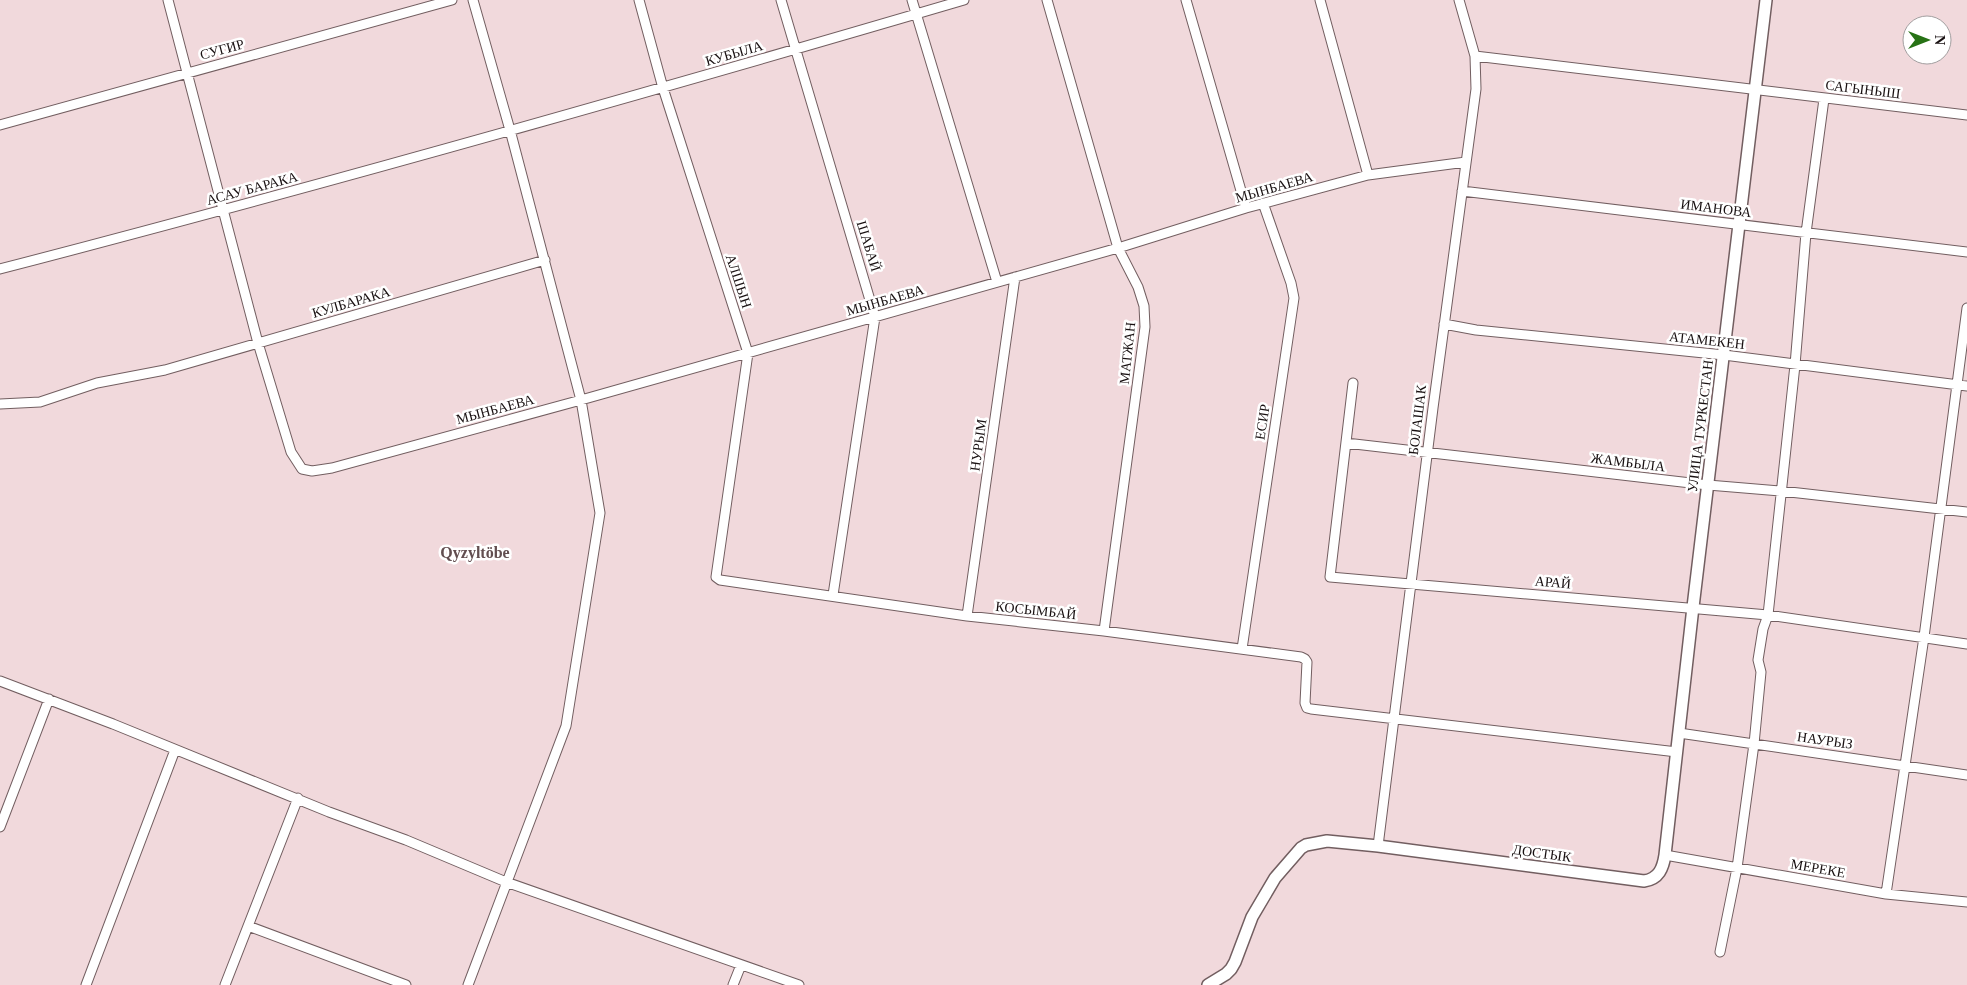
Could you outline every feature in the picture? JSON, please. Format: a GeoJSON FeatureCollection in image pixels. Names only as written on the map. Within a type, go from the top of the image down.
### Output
{"type":"FeatureCollection","features":[{"type":"Feature","properties":{"kind":"street"},"geometry":{"type":"LineString","coordinates":[[168,0],[258,343]]}},
{"type":"Feature","properties":{"kind":"street","name":"СУГИР"},"geometry":{"type":"LineString","coordinates":[[0,126],[187,72],[452,0]]}},
{"type":"Feature","properties":{"kind":"street"},"geometry":{"type":"LineString","coordinates":[[468,985],[566,726],[600,513],[581,400],[510,130],[473,0]]}},
{"type":"Feature","properties":{"kind":"street","name":"АЛШЫН"},"geometry":{"type":"LineString","coordinates":[[639,0],[663,88],[748,353],[716,577]]}},
{"type":"Feature","properties":{"kind":"street","name":"ШАБАЙ"},"geometry":{"type":"LineString","coordinates":[[780,0],[875,316],[833,596]]}},
{"type":"Feature","properties":{"kind":"street"},"geometry":{"type":"LineString","coordinates":[[912,0],[997,282]]}},
{"type":"Feature","properties":{"kind":"street","name":"КУБЫЛА"},"geometry":{"type":"LineString","coordinates":[[510,130],[663,88],[964,0]]}},
{"type":"Feature","properties":{"kind":"street","name":"МАТЖАН"},"geometry":{"type":"LineString","coordinates":[[1047,0],[1118,248],[1138,287],[1144,306],[1145,327],[1104,631]]}},
{"type":"Feature","properties":{"kind":"street"},"geometry":{"type":"LineString","coordinates":[[1186,0],[1246,208]]}},
{"type":"Feature","properties":{"kind":"street"},"geometry":{"type":"LineString","coordinates":[[1320,0],[1368,175]]}},
{"type":"Feature","properties":{"kind":"street","name":"БОЛАШАК"},"geometry":{"type":"LineString","coordinates":[[1378,846],[1427,452],[1476,88],[1474,56],[1459,0]]}},
{"type":"Feature","properties":{"kind":"street","name":"УЛИЦА ТУРКЕСТАН"},"geometry":{"type":"LineString","coordinates":[[1666,855],[1693,608],[1766,0]]}},
{"type":"Feature","properties":{"kind":"street","name":"САГЫНЫШ"},"geometry":{"type":"LineString","coordinates":[[1474,56],[1967,115]]}},
{"type":"Feature","properties":{"kind":"street"},"geometry":{"type":"LineString","coordinates":[[1720,952],[1737,868],[1754,744],[1761,672],[1758,660],[1763,629],[1768,615],[1795,365],[1806,233],[1824,99]]}},
{"type":"Feature","properties":{"kind":"street","name":"АСАУ БАРАКА"},"geometry":{"type":"LineString","coordinates":[[0,269],[224,211],[510,130]]}},
{"type":"Feature","properties":{"kind":"street","name":"МЫНБАЕВА"},"geometry":{"type":"LineString","coordinates":[[258,343],[291,452],[302,469],[312,471],[332,468],[581,400],[1118,248],[1246,208],[1368,175],[1466,162]]}},
{"type":"Feature","properties":{"kind":"street","name":"ИМАНОВА"},"geometry":{"type":"LineString","coordinates":[[1462,191],[1967,252]]}},
{"type":"Feature","properties":{"kind":"street","name":"ЕСИР"},"geometry":{"type":"LineString","coordinates":[[1242,649],[1294,298],[1291,283],[1264,203]]}},
{"type":"Feature","properties":{"kind":"street","name":"КУЛБАРАКА"},"geometry":{"type":"LineString","coordinates":[[0,404],[40,402],[97,383],[165,370],[545,260]]}},
{"type":"Feature","properties":{"kind":"street","name":"НУРЫМ"},"geometry":{"type":"LineString","coordinates":[[967,616],[1015,277]]}},
{"type":"Feature","properties":{"kind":"street"},"geometry":{"type":"LineString","coordinates":[[1886,894],[1924,637],[1967,308]]}},
{"type":"Feature","properties":{"kind":"street","name":"АТАМЕКЕН"},"geometry":{"type":"LineString","coordinates":[[1444,324],[1476,330],[1724,355],[1967,386]]}},
{"type":"Feature","properties":{"kind":"street","name":"АРАЙ"},"geometry":{"type":"LineString","coordinates":[[1353,383],[1330,577],[1768,615],[1967,644]]}},
{"type":"Feature","properties":{"kind":"street","name":"ЖАМБЫЛА"},"geometry":{"type":"LineString","coordinates":[[1346,443],[1708,485],[1967,512]]}},
{"type":"Feature","properties":{"kind":"street","name":"КОСЫМБАЙ"},"geometry":{"type":"LineString","coordinates":[[716,577],[720,580],[967,616],[1104,631],[1305,659],[1307,662],[1305,704],[1307,708],[1394,720]]}},
{"type":"Feature","properties":{"kind":"street"},"geometry":{"type":"LineString","coordinates":[[0,681],[506,882],[799,985]]}},
{"type":"Feature","properties":{"kind":"street"},"geometry":{"type":"LineString","coordinates":[[0,827],[49,699]]}},
{"type":"Feature","properties":{"kind":"street"},"geometry":{"type":"LineString","coordinates":[[1394,720],[1677,752]]}},
{"type":"Feature","properties":{"kind":"street","name":"НАУРЫЗ"},"geometry":{"type":"LineString","coordinates":[[1679,733],[1967,775]]}},
{"type":"Feature","properties":{"kind":"street"},"geometry":{"type":"LineString","coordinates":[[86,985],[175,750]]}},
{"type":"Feature","properties":{"kind":"street"},"geometry":{"type":"LineString","coordinates":[[225,985],[298,798]]}},
{"type":"Feature","properties":{"kind":"street","name":"ДОСТЫК"},"geometry":{"type":"LineString","coordinates":[[1208,985],[1231,969],[1252,917],[1275,878],[1301,848],[1306,845],[1327,841],[1378,846],[1644,881],[1651,880],[1659,874],[1666,855]]}},
{"type":"Feature","properties":{"kind":"street","name":"МЕРЕКЕ"},"geometry":{"type":"LineString","coordinates":[[1666,855],[1886,894],[1967,902]]}},
{"type":"Feature","properties":{"kind":"street"},"geometry":{"type":"LineString","coordinates":[[248,926],[406,985]]}},
{"type":"Feature","properties":{"kind":"street"},"geometry":{"type":"LineString","coordinates":[[733,985],[741,965]]}},
{"type":"Feature","properties":{"kind":"district","name":"Qyzyltöbe"},"geometry":{"type":"Point","coordinates":[475,552]}}]}
